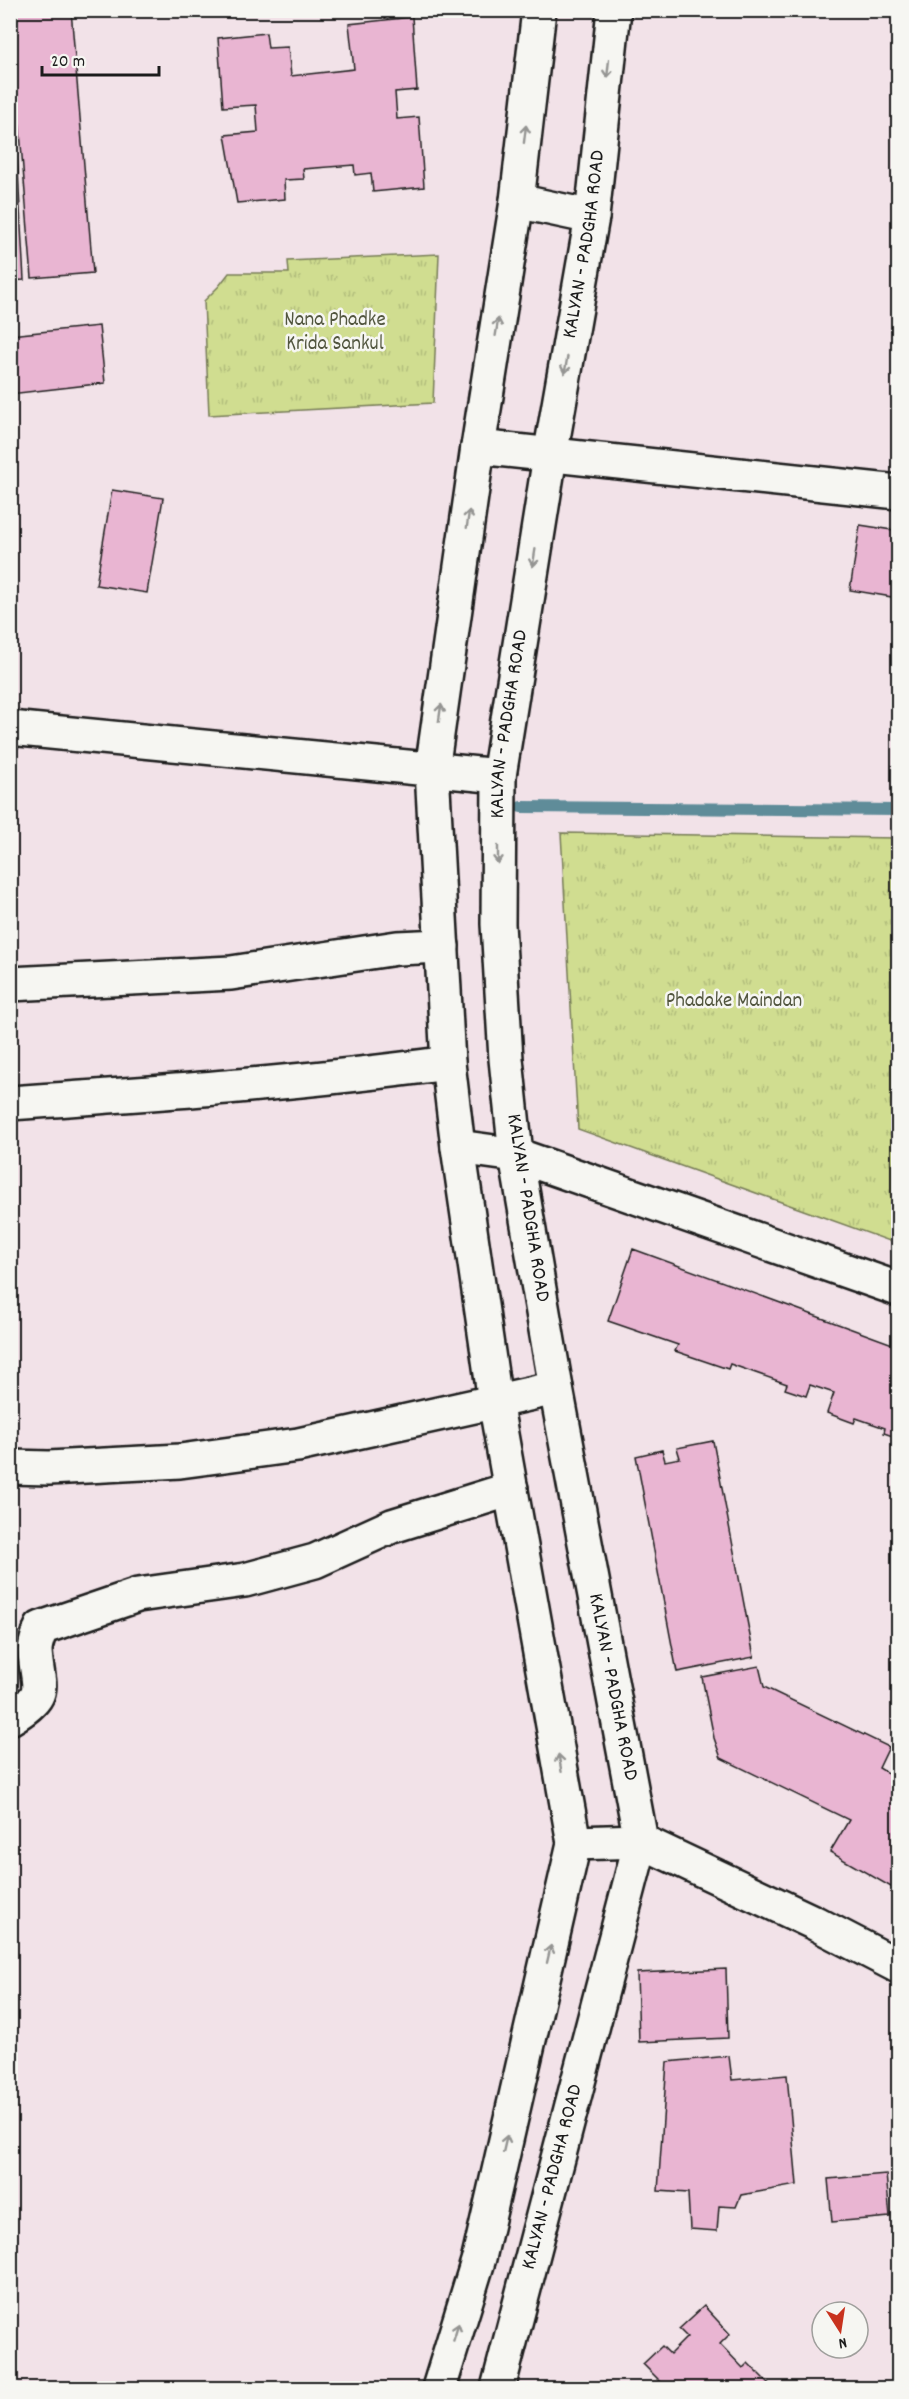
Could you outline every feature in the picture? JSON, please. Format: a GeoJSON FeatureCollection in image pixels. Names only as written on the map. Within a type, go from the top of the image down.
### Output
{"type":"FeatureCollection","features":[{"type":"Feature","properties":{"kind":"main road"},"geometry":{"type":"LineString","coordinates":[[439,2388],[479,2258],[574,1843],[495,1401],[458,1147],[447,1063],[432,770],[478,447],[517,201],[539,10]]}},
{"type":"Feature","properties":{"kind":"main road","name":"KALYAN - PADGHA ROAD"},"geometry":{"type":"LineString","coordinates":[[498,2388],[640,1841],[556,1388],[516,1155],[506,1059],[498,924],[499,776],[550,456],[592,217],[614,10]]}},
{"type":"Feature","properties":{"kind":"main road"},"geometry":{"type":"LineString","coordinates":[[517,201],[592,217]]}},
{"type":"Feature","properties":{"kind":"main road"},"geometry":{"type":"LineString","coordinates":[[478,447],[898,492]]}},
{"type":"Feature","properties":{"kind":"main road"},"geometry":{"type":"LineString","coordinates":[[10,728],[499,776]]}},
{"type":"Feature","properties":{"kind":"main road"},"geometry":{"type":"LineString","coordinates":[[10,984],[231,972],[397,948],[442,946]]}},
{"type":"Feature","properties":{"kind":"main road"},"geometry":{"type":"LineString","coordinates":[[10,1103],[214,1089],[369,1074],[447,1063]]}},
{"type":"Feature","properties":{"kind":"main road"},"geometry":{"type":"LineString","coordinates":[[458,1147],[516,1155],[898,1289]]}},
{"type":"Feature","properties":{"kind":"main road"},"geometry":{"type":"LineString","coordinates":[[10,1467],[49,1468],[180,1461],[298,1445],[556,1388]]}},
{"type":"Feature","properties":{"kind":"main road"},"geometry":{"type":"LineString","coordinates":[[10,1718],[36,1698],[40,1682],[35,1648],[41,1628],[138,1595],[245,1580],[315,1562],[392,1526],[511,1489]]}},
{"type":"Feature","properties":{"kind":"main road"},"geometry":{"type":"LineString","coordinates":[[574,1843],[640,1841],[815,1923],[898,1966]]}},
{"type":"Feature","properties":{"kind":"green space","name":"Nana Phadke Krida Sankul"},"geometry":{"type":"Polygon","coordinates":[[[439,254],[433,403],[209,415],[204,301],[229,273],[289,273],[288,261],[439,254]]]}},
{"type":"Feature","properties":{"kind":"green space","name":"Phadake Maindan"},"geometry":{"type":"Polygon","coordinates":[[[561,833],[898,838],[898,1244],[578,1129],[561,833]]]}},
{"type":"Feature","properties":{"kind":"building"},"geometry":{"type":"Polygon","coordinates":[[[10,10],[71,10],[93,273],[32,278],[10,10]]]}},
{"type":"Feature","properties":{"kind":"building"},"geometry":{"type":"Polygon","coordinates":[[[412,17],[417,90],[395,92],[397,119],[419,117],[424,187],[373,192],[371,173],[355,175],[354,165],[303,169],[304,179],[284,180],[285,199],[237,203],[225,135],[258,132],[256,105],[223,107],[218,38],[266,33],[268,48],[288,47],[291,76],[354,69],[349,24],[412,17]]]}},
{"type":"Feature","properties":{"kind":"building"},"geometry":{"type":"Polygon","coordinates":[[[10,137],[16,137],[24,280],[10,281],[10,137]]]}},
{"type":"Feature","properties":{"kind":"building"},"geometry":{"type":"Polygon","coordinates":[[[99,326],[105,383],[10,394],[10,335],[99,326]]]}},
{"type":"Feature","properties":{"kind":"building"},"geometry":{"type":"Polygon","coordinates":[[[112,490],[163,498],[147,593],[96,585],[112,490]]]}},
{"type":"Feature","properties":{"kind":"building"},"geometry":{"type":"Polygon","coordinates":[[[860,525],[898,531],[898,598],[850,590],[860,525]]]}},
{"type":"Feature","properties":{"kind":"building"},"geometry":{"type":"Polygon","coordinates":[[[633,1249],[898,1346],[898,1438],[884,1433],[885,1428],[856,1418],[854,1423],[827,1413],[834,1393],[810,1385],[806,1396],[785,1389],[787,1384],[730,1364],[728,1369],[675,1351],[678,1345],[608,1321],[633,1249]]]}},
{"type":"Feature","properties":{"kind":"building"},"geometry":{"type":"Polygon","coordinates":[[[713,1441],[754,1657],[677,1672],[636,1456],[662,1450],[665,1461],[680,1458],[677,1448],[713,1441]]]}},
{"type":"Feature","properties":{"kind":"building"},"geometry":{"type":"Polygon","coordinates":[[[759,1666],[764,1687],[889,1747],[879,1768],[897,1779],[898,1777],[898,1891],[830,1852],[849,1820],[721,1758],[714,1738],[702,1677],[759,1666]]]}},
{"type":"Feature","properties":{"kind":"building"},"geometry":{"type":"Polygon","coordinates":[[[726,1969],[728,2038],[639,2042],[637,1973],[726,1969]]]}},
{"type":"Feature","properties":{"kind":"building"},"geometry":{"type":"Polygon","coordinates":[[[729,2056],[732,2080],[787,2075],[797,2185],[741,2195],[736,2207],[719,2206],[717,2231],[690,2229],[688,2193],[658,2191],[667,2062],[729,2056]]]}},
{"type":"Feature","properties":{"kind":"building"},"geometry":{"type":"Polygon","coordinates":[[[886,2174],[890,2217],[832,2222],[828,2179],[886,2174]]]}},
{"type":"Feature","properties":{"kind":"building"},"geometry":{"type":"Polygon","coordinates":[[[704,2306],[730,2334],[720,2344],[743,2368],[748,2363],[771,2386],[768,2388],[667,2388],[643,2364],[662,2346],[670,2354],[687,2337],[679,2329],[704,2306]]]}},
{"type":"Feature","properties":{"kind":"waterway"},"geometry":{"type":"LineString","coordinates":[[521,807],[898,810]]}}]}
